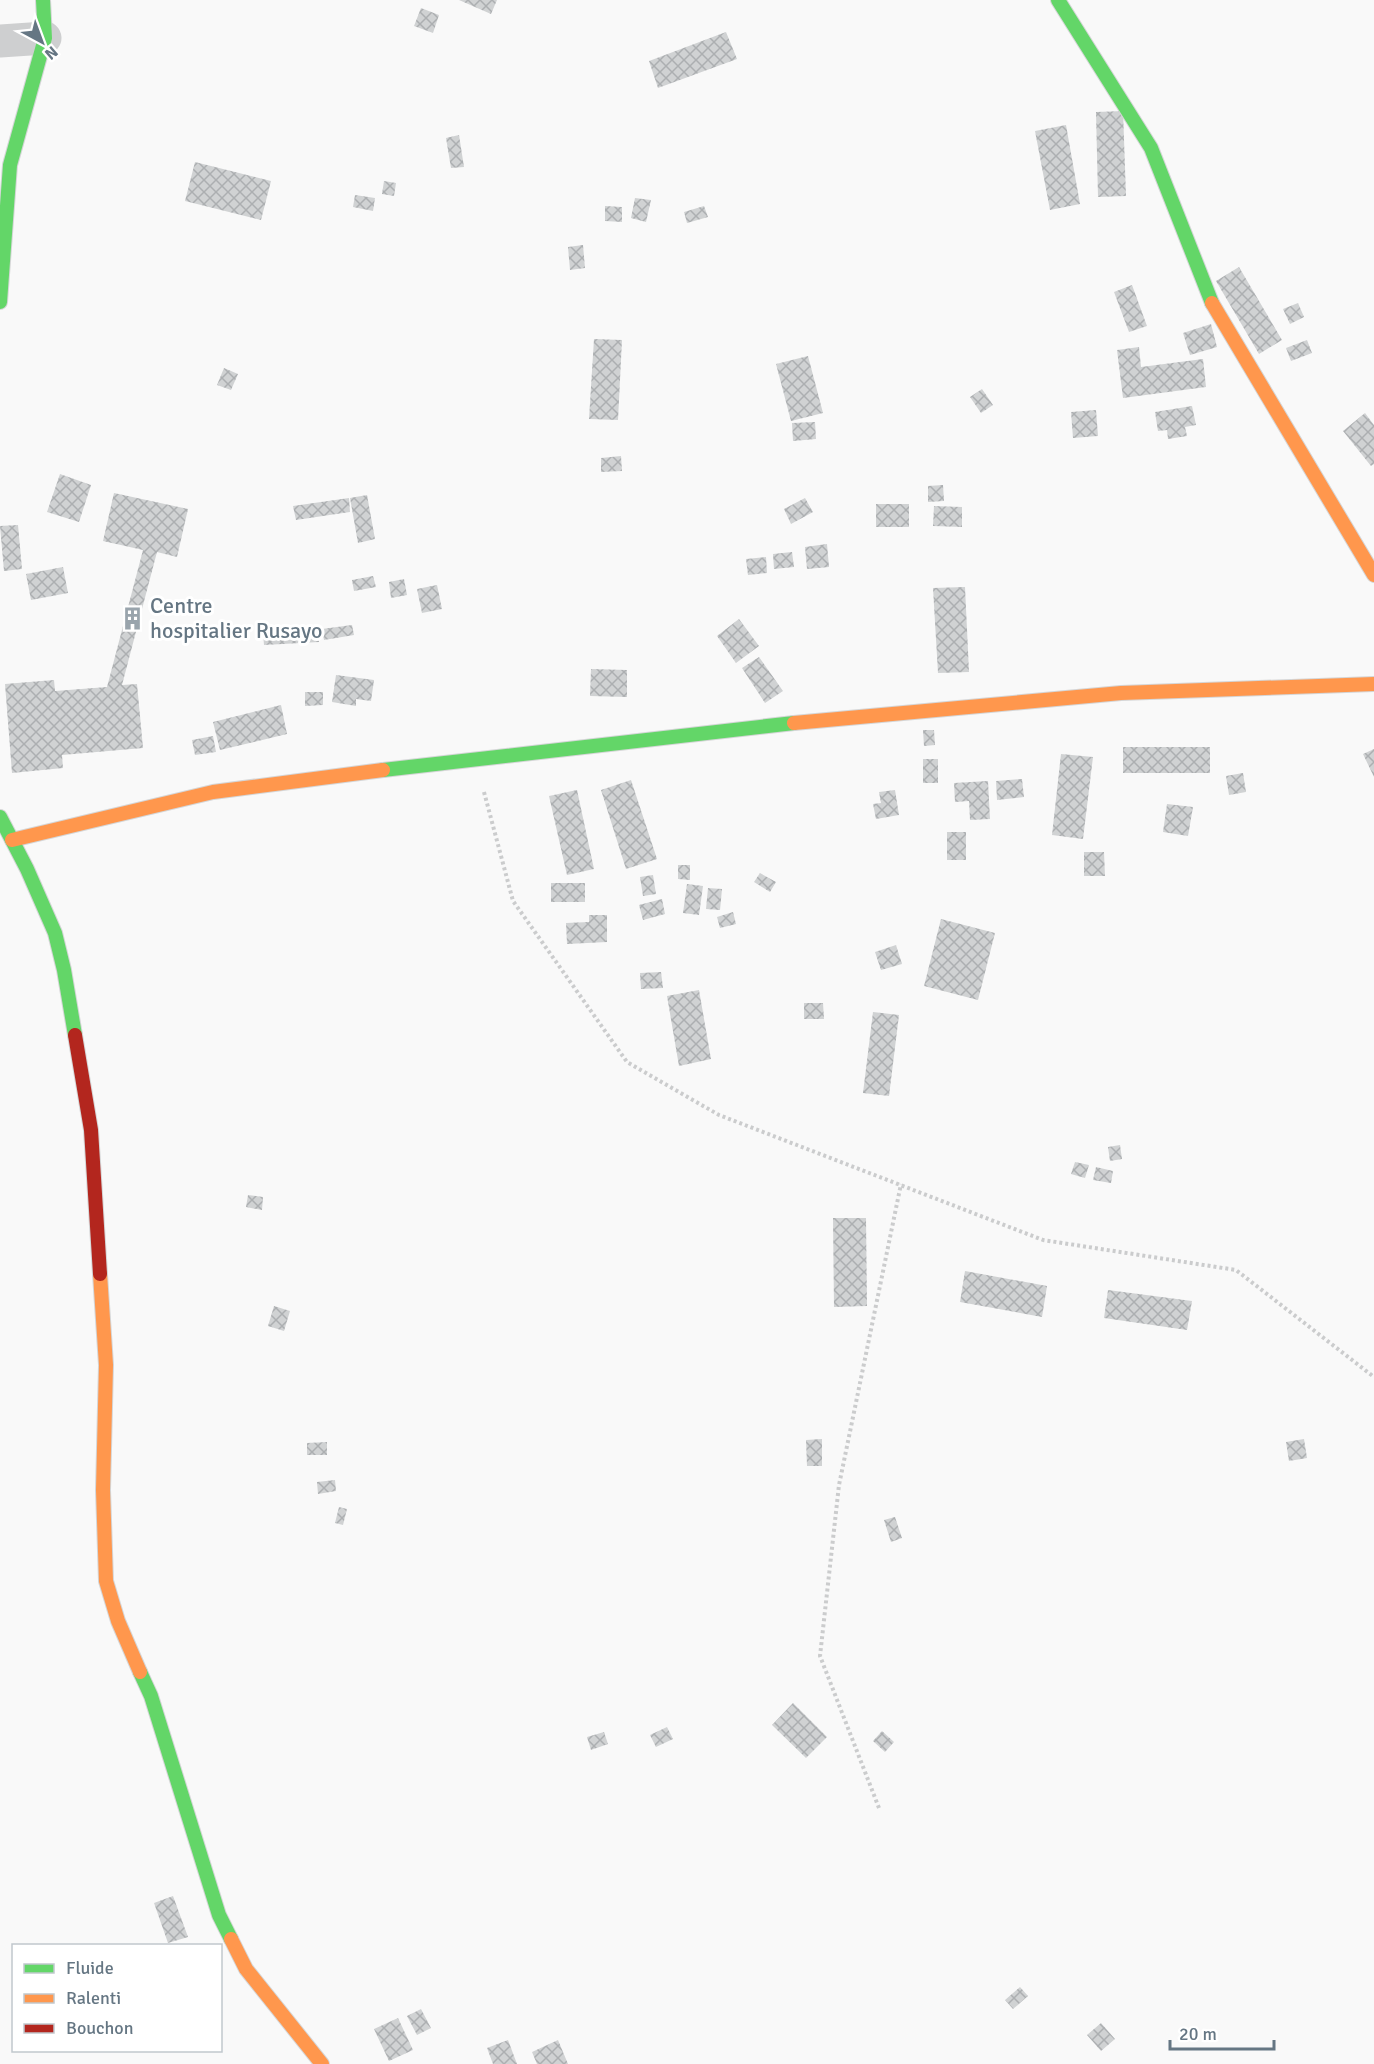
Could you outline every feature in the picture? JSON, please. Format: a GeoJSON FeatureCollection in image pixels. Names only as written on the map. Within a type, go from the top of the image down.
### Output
{"type":"FeatureCollection","features":[{"type":"Feature","properties":{"kind":"street"},"geometry":{"type":"LineString","coordinates":[[0,302],[10,165],[45,38],[43,0]]}},
{"type":"Feature","properties":{"kind":"street"},"geometry":{"type":"LineString","coordinates":[[1058,0],[1151,148],[1212,304],[1374,575]]}},
{"type":"Feature","properties":{"kind":"street"},"geometry":{"type":"LineString","coordinates":[[0,40],[45,38]]}},
{"type":"Feature","properties":{"kind":"street"},"geometry":{"type":"LineString","coordinates":[[12,840],[213,792],[475,758],[868,715],[1120,693],[1374,684]]}},
{"type":"Feature","properties":{"kind":"street"},"geometry":{"type":"LineString","coordinates":[[0,817],[55,933],[64,970],[91,1131],[106,1365],[103,1490],[106,1581],[118,1620],[151,1696],[219,1915],[246,1969],[322,2064]]}},
{"type":"Feature","properties":{"kind":"path"},"geometry":{"type":"LineString","coordinates":[[475,758],[513,901],[627,1062],[719,1115],[1043,1240],[1236,1270],[1374,1377]]}},
{"type":"Feature","properties":{"kind":"path"},"geometry":{"type":"LineString","coordinates":[[879,1808],[820,1656],[839,1485],[901,1184]]}},
{"type":"Feature","properties":{"kind":"building"},"geometry":{"type":"Polygon","coordinates":[[[459,0],[497,0],[491,14],[459,0]]]}},
{"type":"Feature","properties":{"kind":"building"},"geometry":{"type":"Polygon","coordinates":[[[421,8],[439,15],[433,33],[414,26],[421,8]]]}},
{"type":"Feature","properties":{"kind":"building"},"geometry":{"type":"Polygon","coordinates":[[[726,32],[737,59],[658,88],[649,61],[726,32]]]}},
{"type":"Feature","properties":{"kind":"building"},"geometry":{"type":"Polygon","coordinates":[[[1123,111],[1126,196],[1098,197],[1096,112],[1123,111]]]}},
{"type":"Feature","properties":{"kind":"building"},"geometry":{"type":"Polygon","coordinates":[[[1066,125],[1080,204],[1050,210],[1035,131],[1066,125]]]}},
{"type":"Feature","properties":{"kind":"building"},"geometry":{"type":"Polygon","coordinates":[[[459,135],[464,167],[451,168],[446,138],[459,135]]]}},
{"type":"Feature","properties":{"kind":"building"},"geometry":{"type":"Polygon","coordinates":[[[195,162],[271,181],[261,220],[185,201],[195,162]]]}},
{"type":"Feature","properties":{"kind":"building"},"geometry":{"type":"Polygon","coordinates":[[[384,181],[396,183],[394,196],[382,194],[384,181]]]}},
{"type":"Feature","properties":{"kind":"building"},"geometry":{"type":"Polygon","coordinates":[[[355,195],[375,198],[373,211],[353,207],[355,195]]]}},
{"type":"Feature","properties":{"kind":"building"},"geometry":{"type":"Polygon","coordinates":[[[635,198],[651,200],[646,222],[631,218],[635,198]]]}},
{"type":"Feature","properties":{"kind":"building"},"geometry":{"type":"Polygon","coordinates":[[[605,206],[622,207],[622,222],[605,221],[605,206]]]}},
{"type":"Feature","properties":{"kind":"building"},"geometry":{"type":"Polygon","coordinates":[[[704,206],[708,217],[687,223],[684,212],[704,206]]]}},
{"type":"Feature","properties":{"kind":"building"},"geometry":{"type":"Polygon","coordinates":[[[583,245],[585,268],[570,270],[568,247],[583,245]]]}},
{"type":"Feature","properties":{"kind":"building"},"geometry":{"type":"Polygon","coordinates":[[[1239,267],[1282,340],[1259,354],[1216,281],[1239,267]]]}},
{"type":"Feature","properties":{"kind":"building"},"geometry":{"type":"Polygon","coordinates":[[[1132,285],[1147,326],[1129,332],[1114,292],[1132,285]]]}},
{"type":"Feature","properties":{"kind":"building"},"geometry":{"type":"Polygon","coordinates":[[[1298,303],[1304,317],[1290,324],[1283,309],[1298,303]]]}},
{"type":"Feature","properties":{"kind":"building"},"geometry":{"type":"Polygon","coordinates":[[[1211,324],[1217,347],[1190,355],[1183,333],[1211,324]]]}},
{"type":"Feature","properties":{"kind":"building"},"geometry":{"type":"Polygon","coordinates":[[[594,339],[622,340],[618,420],[589,419],[594,339]]]}},
{"type":"Feature","properties":{"kind":"building"},"geometry":{"type":"Polygon","coordinates":[[[1307,340],[1312,353],[1291,361],[1286,348],[1307,340]]]}},
{"type":"Feature","properties":{"kind":"building"},"geometry":{"type":"Polygon","coordinates":[[[1139,347],[1141,367],[1203,359],[1206,387],[1123,398],[1117,350],[1139,347]]]}},
{"type":"Feature","properties":{"kind":"building"},"geometry":{"type":"Polygon","coordinates":[[[808,356],[823,413],[791,421],[776,364],[808,356]]]}},
{"type":"Feature","properties":{"kind":"building"},"geometry":{"type":"Polygon","coordinates":[[[224,368],[238,374],[231,390],[217,385],[224,368]]]}},
{"type":"Feature","properties":{"kind":"building"},"geometry":{"type":"Polygon","coordinates":[[[982,389],[993,405],[981,413],[970,397],[982,389]]]}},
{"type":"Feature","properties":{"kind":"building"},"geometry":{"type":"Polygon","coordinates":[[[1192,406],[1196,425],[1185,427],[1187,436],[1168,439],[1167,430],[1158,431],[1155,412],[1192,406]]]}},
{"type":"Feature","properties":{"kind":"building"},"geometry":{"type":"Polygon","coordinates":[[[1096,410],[1098,436],[1073,438],[1071,412],[1096,410]]]}},
{"type":"Feature","properties":{"kind":"building"},"geometry":{"type":"Polygon","coordinates":[[[1365,413],[1374,425],[1374,464],[1371,466],[1343,431],[1365,413]]]}},
{"type":"Feature","properties":{"kind":"building"},"geometry":{"type":"Polygon","coordinates":[[[815,422],[816,439],[793,441],[792,423],[815,422]]]}},
{"type":"Feature","properties":{"kind":"building"},"geometry":{"type":"Polygon","coordinates":[[[621,456],[622,471],[601,472],[601,458],[621,456]]]}},
{"type":"Feature","properties":{"kind":"building"},"geometry":{"type":"Polygon","coordinates":[[[60,474],[91,485],[79,522],[47,512],[60,474]]]}},
{"type":"Feature","properties":{"kind":"building"},"geometry":{"type":"Polygon","coordinates":[[[943,485],[944,501],[928,502],[928,486],[943,485]]]}},
{"type":"Feature","properties":{"kind":"building","name":"Centre hospitalier Rusayo"},"geometry":{"type":"Polygon","coordinates":[[[114,493],[188,509],[177,557],[157,552],[122,685],[137,684],[143,748],[62,755],[63,768],[12,773],[5,684],[54,680],[55,691],[107,687],[143,550],[103,541],[114,493]]]}},
{"type":"Feature","properties":{"kind":"building"},"geometry":{"type":"Polygon","coordinates":[[[367,495],[375,539],[358,543],[350,498],[367,495]]]}},
{"type":"Feature","properties":{"kind":"building"},"geometry":{"type":"Polygon","coordinates":[[[349,498],[350,512],[296,520],[293,506],[349,498]]]}},
{"type":"Feature","properties":{"kind":"building"},"geometry":{"type":"Polygon","coordinates":[[[805,498],[813,512],[791,524],[784,509],[805,498]]]}},
{"type":"Feature","properties":{"kind":"building"},"geometry":{"type":"Polygon","coordinates":[[[876,504],[909,504],[909,527],[876,527],[876,504]]]}},
{"type":"Feature","properties":{"kind":"building"},"geometry":{"type":"Polygon","coordinates":[[[934,506],[962,507],[962,527],[933,526],[934,506]]]}},
{"type":"Feature","properties":{"kind":"building"},"geometry":{"type":"Polygon","coordinates":[[[18,525],[22,569],[4,571],[0,526],[18,525]]]}},
{"type":"Feature","properties":{"kind":"building"},"geometry":{"type":"Polygon","coordinates":[[[827,544],[829,567],[807,569],[805,547],[827,544]]]}},
{"type":"Feature","properties":{"kind":"building"},"geometry":{"type":"Polygon","coordinates":[[[792,552],[794,567],[774,569],[773,554],[792,552]]]}},
{"type":"Feature","properties":{"kind":"building"},"geometry":{"type":"Polygon","coordinates":[[[766,557],[767,573],[748,575],[746,559],[766,557]]]}},
{"type":"Feature","properties":{"kind":"building"},"geometry":{"type":"Polygon","coordinates":[[[63,567],[68,593],[31,600],[26,574],[63,567]]]}},
{"type":"Feature","properties":{"kind":"building"},"geometry":{"type":"Polygon","coordinates":[[[373,576],[376,587],[354,591],[352,580],[373,576]]]}},
{"type":"Feature","properties":{"kind":"building"},"geometry":{"type":"Polygon","coordinates":[[[404,579],[407,595],[391,598],[389,582],[404,579]]]}},
{"type":"Feature","properties":{"kind":"building"},"geometry":{"type":"Polygon","coordinates":[[[437,585],[442,609],[422,613],[417,589],[437,585]]]}},
{"type":"Feature","properties":{"kind":"building"},"geometry":{"type":"Polygon","coordinates":[[[965,587],[969,672],[938,673],[933,588],[965,587]]]}},
{"type":"Feature","properties":{"kind":"building"},"geometry":{"type":"Polygon","coordinates":[[[739,619],[759,646],[736,663],[717,636],[739,619]]]}},
{"type":"Feature","properties":{"kind":"building"},"geometry":{"type":"Polygon","coordinates":[[[352,625],[354,635],[324,640],[322,629],[352,625]]]}},
{"type":"Feature","properties":{"kind":"building"},"geometry":{"type":"Polygon","coordinates":[[[318,631],[319,642],[264,645],[263,633],[318,631]]]}},
{"type":"Feature","properties":{"kind":"building"},"geometry":{"type":"Polygon","coordinates":[[[759,657],[783,691],[765,703],[742,668],[759,657]]]}},
{"type":"Feature","properties":{"kind":"building"},"geometry":{"type":"Polygon","coordinates":[[[591,669],[627,670],[627,697],[590,696],[591,669]]]}},
{"type":"Feature","properties":{"kind":"building"},"geometry":{"type":"Polygon","coordinates":[[[336,675],[374,680],[371,701],[356,699],[356,706],[332,702],[336,675]]]}},
{"type":"Feature","properties":{"kind":"building"},"geometry":{"type":"Polygon","coordinates":[[[305,692],[323,692],[323,705],[305,706],[305,692]]]}},
{"type":"Feature","properties":{"kind":"building"},"geometry":{"type":"Polygon","coordinates":[[[281,705],[287,734],[220,750],[213,722],[281,705]]]}},
{"type":"Feature","properties":{"kind":"building"},"geometry":{"type":"Polygon","coordinates":[[[923,730],[934,730],[935,745],[924,746],[923,730]]]}},
{"type":"Feature","properties":{"kind":"building"},"geometry":{"type":"Polygon","coordinates":[[[213,736],[216,752],[195,755],[192,740],[213,736]]]}},
{"type":"Feature","properties":{"kind":"building"},"geometry":{"type":"Polygon","coordinates":[[[1123,747],[1210,747],[1210,773],[1123,773],[1123,747]]]}},
{"type":"Feature","properties":{"kind":"building"},"geometry":{"type":"Polygon","coordinates":[[[1374,749],[1374,777],[1363,754],[1374,749]]]}},
{"type":"Feature","properties":{"kind":"building"},"geometry":{"type":"Polygon","coordinates":[[[1061,754],[1093,757],[1083,839],[1052,835],[1061,754]]]}},
{"type":"Feature","properties":{"kind":"building"},"geometry":{"type":"Polygon","coordinates":[[[923,759],[938,759],[938,783],[923,783],[923,759]]]}},
{"type":"Feature","properties":{"kind":"building"},"geometry":{"type":"Polygon","coordinates":[[[1243,773],[1246,792],[1229,795],[1226,776],[1243,773]]]}},
{"type":"Feature","properties":{"kind":"building"},"geometry":{"type":"Polygon","coordinates":[[[1022,779],[1024,797],[997,800],[996,781],[1022,779]]]}},
{"type":"Feature","properties":{"kind":"building"},"geometry":{"type":"Polygon","coordinates":[[[631,780],[657,859],[626,869],[601,790],[631,780]]]}},
{"type":"Feature","properties":{"kind":"building"},"geometry":{"type":"Polygon","coordinates":[[[988,781],[990,819],[970,820],[969,801],[955,802],[954,783],[988,781]]]}},
{"type":"Feature","properties":{"kind":"building"},"geometry":{"type":"Polygon","coordinates":[[[577,790],[594,869],[567,875],[549,796],[577,790]]]}},
{"type":"Feature","properties":{"kind":"building"},"geometry":{"type":"Polygon","coordinates":[[[895,790],[899,815],[876,819],[873,804],[881,803],[879,792],[895,790]]]}},
{"type":"Feature","properties":{"kind":"building"},"geometry":{"type":"Polygon","coordinates":[[[1167,804],[1193,807],[1188,836],[1163,832],[1167,804]]]}},
{"type":"Feature","properties":{"kind":"building"},"geometry":{"type":"Polygon","coordinates":[[[947,832],[966,832],[966,860],[947,860],[947,832]]]}},
{"type":"Feature","properties":{"kind":"building"},"geometry":{"type":"Polygon","coordinates":[[[1084,852],[1104,852],[1105,876],[1084,876],[1084,852]]]}},
{"type":"Feature","properties":{"kind":"building"},"geometry":{"type":"Polygon","coordinates":[[[678,865],[690,865],[690,880],[678,879],[678,865]]]}},
{"type":"Feature","properties":{"kind":"building"},"geometry":{"type":"Polygon","coordinates":[[[760,873],[776,882],[770,892],[754,882],[760,873]]]}},
{"type":"Feature","properties":{"kind":"building"},"geometry":{"type":"Polygon","coordinates":[[[653,875],[656,894],[643,896],[640,877],[653,875]]]}},
{"type":"Feature","properties":{"kind":"building"},"geometry":{"type":"Polygon","coordinates":[[[551,883],[585,883],[585,902],[551,902],[551,883]]]}},
{"type":"Feature","properties":{"kind":"building"},"geometry":{"type":"Polygon","coordinates":[[[687,884],[703,886],[699,915],[683,913],[687,884]]]}},
{"type":"Feature","properties":{"kind":"building"},"geometry":{"type":"Polygon","coordinates":[[[708,888],[722,889],[720,910],[706,909],[708,888]]]}},
{"type":"Feature","properties":{"kind":"building"},"geometry":{"type":"Polygon","coordinates":[[[662,899],[665,914],[643,920],[639,905],[662,899]]]}},
{"type":"Feature","properties":{"kind":"building"},"geometry":{"type":"Polygon","coordinates":[[[733,912],[736,924],[720,928],[717,917],[733,912]]]}},
{"type":"Feature","properties":{"kind":"building"},"geometry":{"type":"Polygon","coordinates":[[[589,915],[607,915],[607,942],[567,944],[566,923],[589,922],[589,915]]]}},
{"type":"Feature","properties":{"kind":"building"},"geometry":{"type":"Polygon","coordinates":[[[941,919],[995,933],[978,1000],[924,986],[941,919]]]}},
{"type":"Feature","properties":{"kind":"building"},"geometry":{"type":"Polygon","coordinates":[[[896,945],[902,964],[881,970],[875,952],[896,945]]]}},
{"type":"Feature","properties":{"kind":"building"},"geometry":{"type":"Polygon","coordinates":[[[661,972],[663,988],[641,989],[640,973],[661,972]]]}},
{"type":"Feature","properties":{"kind":"building"},"geometry":{"type":"Polygon","coordinates":[[[699,990],[711,1059],[679,1066],[667,996],[699,990]]]}},
{"type":"Feature","properties":{"kind":"building"},"geometry":{"type":"Polygon","coordinates":[[[804,1003],[823,1003],[824,1019],[804,1019],[804,1003]]]}},
{"type":"Feature","properties":{"kind":"building"},"geometry":{"type":"Polygon","coordinates":[[[873,1012],[899,1015],[889,1096],[863,1093],[873,1012]]]}},
{"type":"Feature","properties":{"kind":"building"},"geometry":{"type":"Polygon","coordinates":[[[1120,1145],[1122,1159],[1110,1161],[1108,1147],[1120,1145]]]}},
{"type":"Feature","properties":{"kind":"building"},"geometry":{"type":"Polygon","coordinates":[[[1075,1162],[1089,1165],[1085,1178],[1071,1174],[1075,1162]]]}},
{"type":"Feature","properties":{"kind":"building"},"geometry":{"type":"Polygon","coordinates":[[[1096,1167],[1113,1171],[1111,1183],[1093,1180],[1096,1167]]]}},
{"type":"Feature","properties":{"kind":"building"},"geometry":{"type":"Polygon","coordinates":[[[248,1195],[263,1197],[262,1210],[246,1207],[248,1195]]]}},
{"type":"Feature","properties":{"kind":"building"},"geometry":{"type":"Polygon","coordinates":[[[833,1218],[866,1218],[867,1306],[834,1307],[833,1218]]]}},
{"type":"Feature","properties":{"kind":"building"},"geometry":{"type":"Polygon","coordinates":[[[965,1271],[1047,1286],[1042,1317],[960,1302],[965,1271]]]}},
{"type":"Feature","properties":{"kind":"building"},"geometry":{"type":"Polygon","coordinates":[[[1108,1290],[1192,1301],[1187,1330],[1104,1318],[1108,1290]]]}},
{"type":"Feature","properties":{"kind":"building"},"geometry":{"type":"Polygon","coordinates":[[[274,1306],[290,1311],[284,1331],[268,1326],[274,1306]]]}},
{"type":"Feature","properties":{"kind":"building"},"geometry":{"type":"Polygon","coordinates":[[[822,1439],[822,1466],[807,1466],[806,1440],[822,1439]]]}},
{"type":"Feature","properties":{"kind":"building"},"geometry":{"type":"Polygon","coordinates":[[[1304,1439],[1307,1458],[1289,1461],[1286,1442],[1304,1439]]]}},
{"type":"Feature","properties":{"kind":"building"},"geometry":{"type":"Polygon","coordinates":[[[327,1442],[327,1455],[307,1455],[307,1443],[327,1442]]]}},
{"type":"Feature","properties":{"kind":"building"},"geometry":{"type":"Polygon","coordinates":[[[335,1480],[336,1491],[318,1494],[317,1482],[335,1480]]]}},
{"type":"Feature","properties":{"kind":"building"},"geometry":{"type":"Polygon","coordinates":[[[339,1507],[347,1509],[343,1525],[335,1523],[339,1507]]]}},
{"type":"Feature","properties":{"kind":"building"},"geometry":{"type":"Polygon","coordinates":[[[895,1517],[902,1538],[891,1542],[884,1520],[895,1517]]]}},
{"type":"Feature","properties":{"kind":"building"},"geometry":{"type":"Polygon","coordinates":[[[793,1703],[827,1737],[806,1758],[772,1725],[793,1703]]]}},
{"type":"Feature","properties":{"kind":"building"},"geometry":{"type":"Polygon","coordinates":[[[667,1727],[673,1739],[656,1747],[650,1735],[667,1727]]]}},
{"type":"Feature","properties":{"kind":"building"},"geometry":{"type":"Polygon","coordinates":[[[882,1731],[894,1742],[885,1752],[873,1741],[882,1731]]]}},
{"type":"Feature","properties":{"kind":"building"},"geometry":{"type":"Polygon","coordinates":[[[604,1732],[608,1744],[591,1750],[587,1737],[604,1732]]]}},
{"type":"Feature","properties":{"kind":"building"},"geometry":{"type":"Polygon","coordinates":[[[173,1896],[188,1937],[168,1943],[154,1903],[173,1896]]]}},
{"type":"Feature","properties":{"kind":"building"},"geometry":{"type":"Polygon","coordinates":[[[1020,1987],[1028,1996],[1013,2009],[1005,2000],[1020,1987]]]}},
{"type":"Feature","properties":{"kind":"building"},"geometry":{"type":"Polygon","coordinates":[[[421,2009],[431,2028],[417,2035],[407,2016],[421,2009]]]}},
{"type":"Feature","properties":{"kind":"building"},"geometry":{"type":"Polygon","coordinates":[[[398,2018],[413,2050],[389,2061],[374,2029],[398,2018]]]}},
{"type":"Feature","properties":{"kind":"building"},"geometry":{"type":"Polygon","coordinates":[[[1101,2023],[1115,2039],[1101,2051],[1087,2035],[1101,2023]]]}},
{"type":"Feature","properties":{"kind":"building"},"geometry":{"type":"Polygon","coordinates":[[[508,2040],[517,2064],[493,2064],[487,2048],[508,2040]]]}},
{"type":"Feature","properties":{"kind":"building"},"geometry":{"type":"Polygon","coordinates":[[[558,2040],[568,2064],[537,2064],[532,2052],[558,2040]]]}},
{"type":"Feature","properties":{"kind":"traffic: fast"},"geometry":{"type":"LineString","coordinates":[[0,302],[10,165],[45,38],[43,0]]}},
{"type":"Feature","properties":{"kind":"traffic: fast"},"geometry":{"type":"LineString","coordinates":[[1058,0],[1151,148],[1212,303]]}},
{"type":"Feature","properties":{"kind":"traffic: fast"},"geometry":{"type":"LineString","coordinates":[[383,770],[794,723]]}},
{"type":"Feature","properties":{"kind":"traffic: fast"},"geometry":{"type":"LineString","coordinates":[[0,817],[27,869],[55,933],[75,1035]]}},
{"type":"Feature","properties":{"kind":"traffic: fast"},"geometry":{"type":"LineString","coordinates":[[140,1672],[151,1696],[219,1915],[231,1939]]}},
{"type":"Feature","properties":{"kind":"traffic: slow"},"geometry":{"type":"LineString","coordinates":[[1212,303],[1374,575]]}},
{"type":"Feature","properties":{"kind":"traffic: slow"},"geometry":{"type":"LineString","coordinates":[[794,723],[1121,693],[1374,684]]}},
{"type":"Feature","properties":{"kind":"traffic: slow"},"geometry":{"type":"LineString","coordinates":[[12,840],[213,792],[383,770]]}},
{"type":"Feature","properties":{"kind":"traffic: slow"},"geometry":{"type":"LineString","coordinates":[[100,1274],[106,1365],[103,1490],[106,1581],[118,1621],[140,1672]]}},
{"type":"Feature","properties":{"kind":"traffic: slow"},"geometry":{"type":"LineString","coordinates":[[231,1939],[246,1969],[322,2064]]}},
{"type":"Feature","properties":{"kind":"traffic: jam"},"geometry":{"type":"LineString","coordinates":[[75,1035],[91,1130],[100,1274]]}},
{"type":"Feature","properties":{"kind":"place","name":"Centre hospitalier Rusayo"},"geometry":{"type":"Point","coordinates":[132,618]}}]}
